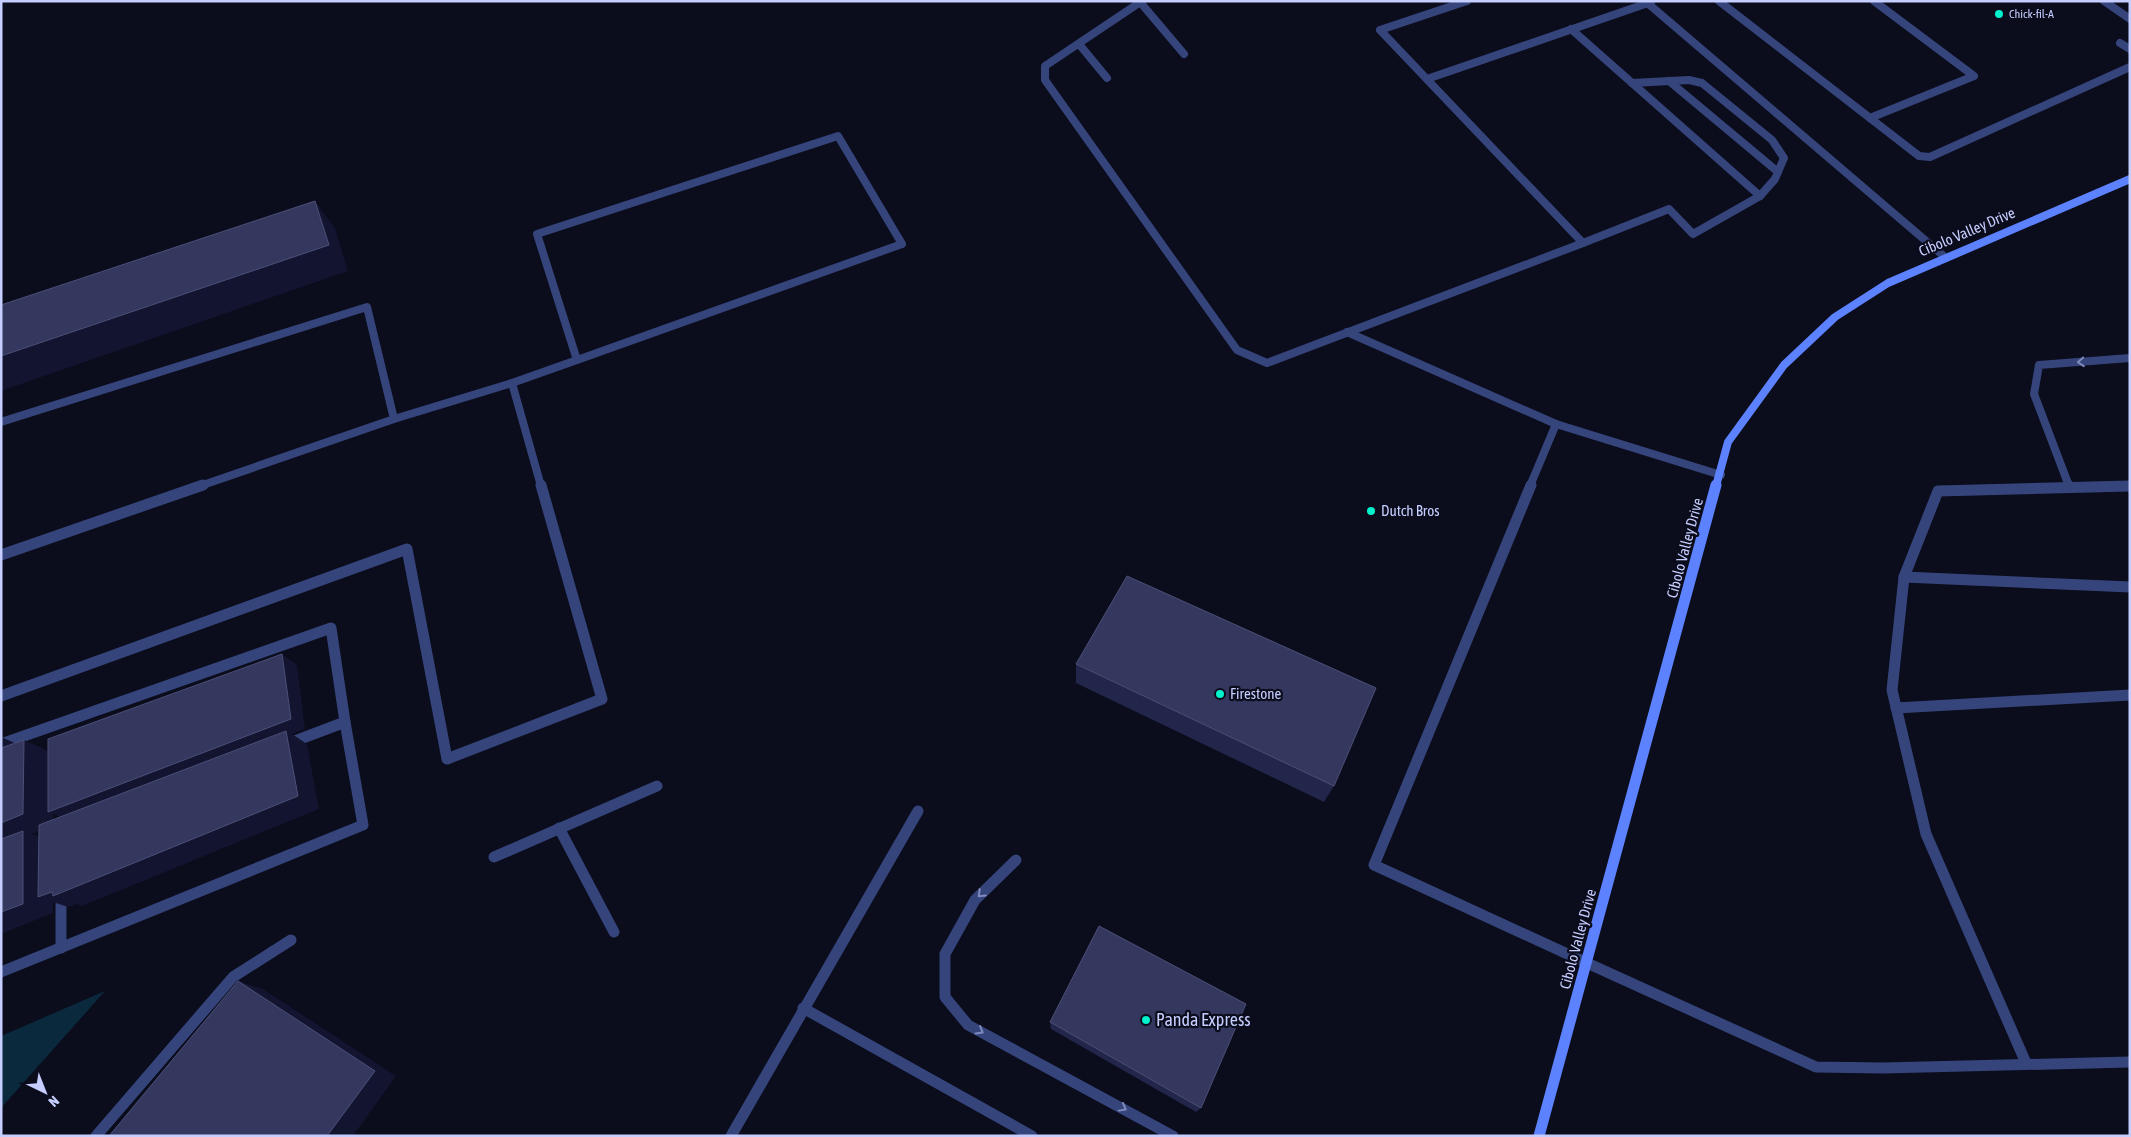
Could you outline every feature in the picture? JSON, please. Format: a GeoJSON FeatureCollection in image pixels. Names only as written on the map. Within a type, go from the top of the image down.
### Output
{"type":"FeatureCollection","features":[{"type":"Feature","properties":{"kind":"main road","name":"Cibolo Valley Drive"},"geometry":{"type":"LineString","coordinates":[[1539,1136],[1721,475],[1728,442],[1784,365],[1835,317],[1888,283],[2130,179]]}},
{"type":"Feature","properties":{"kind":"street"},"geometry":{"type":"LineString","coordinates":[[1467,1],[1380,30],[1583,243]]}},
{"type":"Feature","properties":{"kind":"street"},"geometry":{"type":"LineString","coordinates":[[1719,1],[1919,156],[1930,157],[2130,66]]}},
{"type":"Feature","properties":{"kind":"street"},"geometry":{"type":"LineString","coordinates":[[1870,118],[1974,76],[1874,1]]}},
{"type":"Feature","properties":{"kind":"street"},"geometry":{"type":"LineString","coordinates":[[2104,1],[2130,19]]}},
{"type":"Feature","properties":{"kind":"street"},"geometry":{"type":"LineString","coordinates":[[1184,54],[1141,2],[1045,66],[1045,80],[1237,350],[1268,363],[1668,209],[1693,234],[1760,196],[1775,179],[1784,158],[1772,140],[1702,83],[1689,80],[1632,83]]}},
{"type":"Feature","properties":{"kind":"street"},"geometry":{"type":"LineString","coordinates":[[1427,79],[1648,2],[1946,258]]}},
{"type":"Feature","properties":{"kind":"street"},"geometry":{"type":"LineString","coordinates":[[1571,29],[1760,196]]}},
{"type":"Feature","properties":{"kind":"street"},"geometry":{"type":"LineString","coordinates":[[2120,43],[2130,49]]}},
{"type":"Feature","properties":{"kind":"street"},"geometry":{"type":"LineString","coordinates":[[1079,44],[1106,78]]}},
{"type":"Feature","properties":{"kind":"street"},"geometry":{"type":"LineString","coordinates":[[1669,81],[1778,172]]}},
{"type":"Feature","properties":{"kind":"street"},"geometry":{"type":"LineString","coordinates":[[1,556],[394,419],[512,383],[577,360],[902,244],[838,136],[536,234],[577,360]]}},
{"type":"Feature","properties":{"kind":"street"},"geometry":{"type":"LineString","coordinates":[[1,422],[367,307],[394,419]]}},
{"type":"Feature","properties":{"kind":"street"},"geometry":{"type":"LineString","coordinates":[[1347,332],[1556,424],[1721,475]]}},
{"type":"Feature","properties":{"kind":"street"},"geometry":{"type":"LineString","coordinates":[[2069,488],[2034,394],[2038,365],[2130,358]]}},
{"type":"Feature","properties":{"kind":"street"},"geometry":{"type":"LineString","coordinates":[[1,696],[407,549],[447,759],[602,699],[512,383]]}},
{"type":"Feature","properties":{"kind":"street"},"geometry":{"type":"LineString","coordinates":[[1556,424],[1374,865],[1816,1067],[1883,1068],[2026,1063],[2130,1062]]}},
{"type":"Feature","properties":{"kind":"street"},"geometry":{"type":"LineString","coordinates":[[2026,1063],[1926,834],[1892,690],[1904,577],[1938,491],[2130,486]]}},
{"type":"Feature","properties":{"kind":"street"},"geometry":{"type":"LineString","coordinates":[[1904,577],[2130,587]]}},
{"type":"Feature","properties":{"kind":"street"},"geometry":{"type":"LineString","coordinates":[[1,744],[60,728],[331,628],[363,825],[1,972]]}},
{"type":"Feature","properties":{"kind":"street"},"geometry":{"type":"LineString","coordinates":[[1896,708],[2130,695]]}},
{"type":"Feature","properties":{"kind":"street"},"geometry":{"type":"LineString","coordinates":[[272,750],[345,722]]}},
{"type":"Feature","properties":{"kind":"street"},"geometry":{"type":"LineString","coordinates":[[494,856],[657,786]]}},
{"type":"Feature","properties":{"kind":"street"},"geometry":{"type":"LineString","coordinates":[[731,1136],[918,811]]}},
{"type":"Feature","properties":{"kind":"street"},"geometry":{"type":"LineString","coordinates":[[559,828],[614,932]]}},
{"type":"Feature","properties":{"kind":"street"},"geometry":{"type":"LineString","coordinates":[[1016,860],[975,900],[945,954],[944,997],[968,1025],[1172,1136]]}},
{"type":"Feature","properties":{"kind":"street"},"geometry":{"type":"LineString","coordinates":[[61,880],[61,948]]}},
{"type":"Feature","properties":{"kind":"street"},"geometry":{"type":"LineString","coordinates":[[96,1136],[233,977],[291,940]]}},
{"type":"Feature","properties":{"kind":"street"},"geometry":{"type":"LineString","coordinates":[[803,1008],[1032,1136]]}},
{"type":"Feature","properties":{"kind":"water"},"geometry":{"type":"Polygon","coordinates":[[[105,991],[1,1108],[1,1036],[105,991]]]}},
{"type":"Feature","properties":{"kind":"building"},"geometry":{"type":"Polygon","coordinates":[[[315,201],[329,245],[1,356],[1,305],[315,201]]]}},
{"type":"Feature","properties":{"kind":"building","name":"Firestone"},"geometry":{"type":"Polygon","coordinates":[[[1127,576],[1376,688],[1334,786],[1076,664],[1127,576]]]}},
{"type":"Feature","properties":{"kind":"building"},"geometry":{"type":"Polygon","coordinates":[[[282,654],[291,719],[48,812],[48,739],[282,654]]]}},
{"type":"Feature","properties":{"kind":"building"},"geometry":{"type":"Polygon","coordinates":[[[286,731],[298,796],[53,896],[52,892],[38,897],[39,825],[286,731]]]}},
{"type":"Feature","properties":{"kind":"building"},"geometry":{"type":"Polygon","coordinates":[[[24,740],[23,814],[1,823],[1,748],[24,740]]]}},
{"type":"Feature","properties":{"kind":"building"},"geometry":{"type":"Polygon","coordinates":[[[23,831],[23,904],[1,912],[1,839],[23,831]]]}},
{"type":"Feature","properties":{"kind":"building","name":"Panda Express"},"geometry":{"type":"Polygon","coordinates":[[[1099,926],[1246,1004],[1201,1108],[1050,1022],[1099,926]]]}},
{"type":"Feature","properties":{"kind":"building"},"geometry":{"type":"Polygon","coordinates":[[[238,981],[375,1071],[327,1136],[109,1136],[238,981]]]}},
{"type":"Feature","properties":{"kind":"place","name":"Chick-fil-A"},"geometry":{"type":"Point","coordinates":[1999,14]}},
{"type":"Feature","properties":{"kind":"place","name":"Dutch Bros"},"geometry":{"type":"Point","coordinates":[1371,511]}},
{"type":"Feature","properties":{"kind":"place","name":"Firestone"},"geometry":{"type":"Point","coordinates":[1220,694]}},
{"type":"Feature","properties":{"kind":"place","name":"Panda Express"},"geometry":{"type":"Point","coordinates":[1146,1020]}}]}
